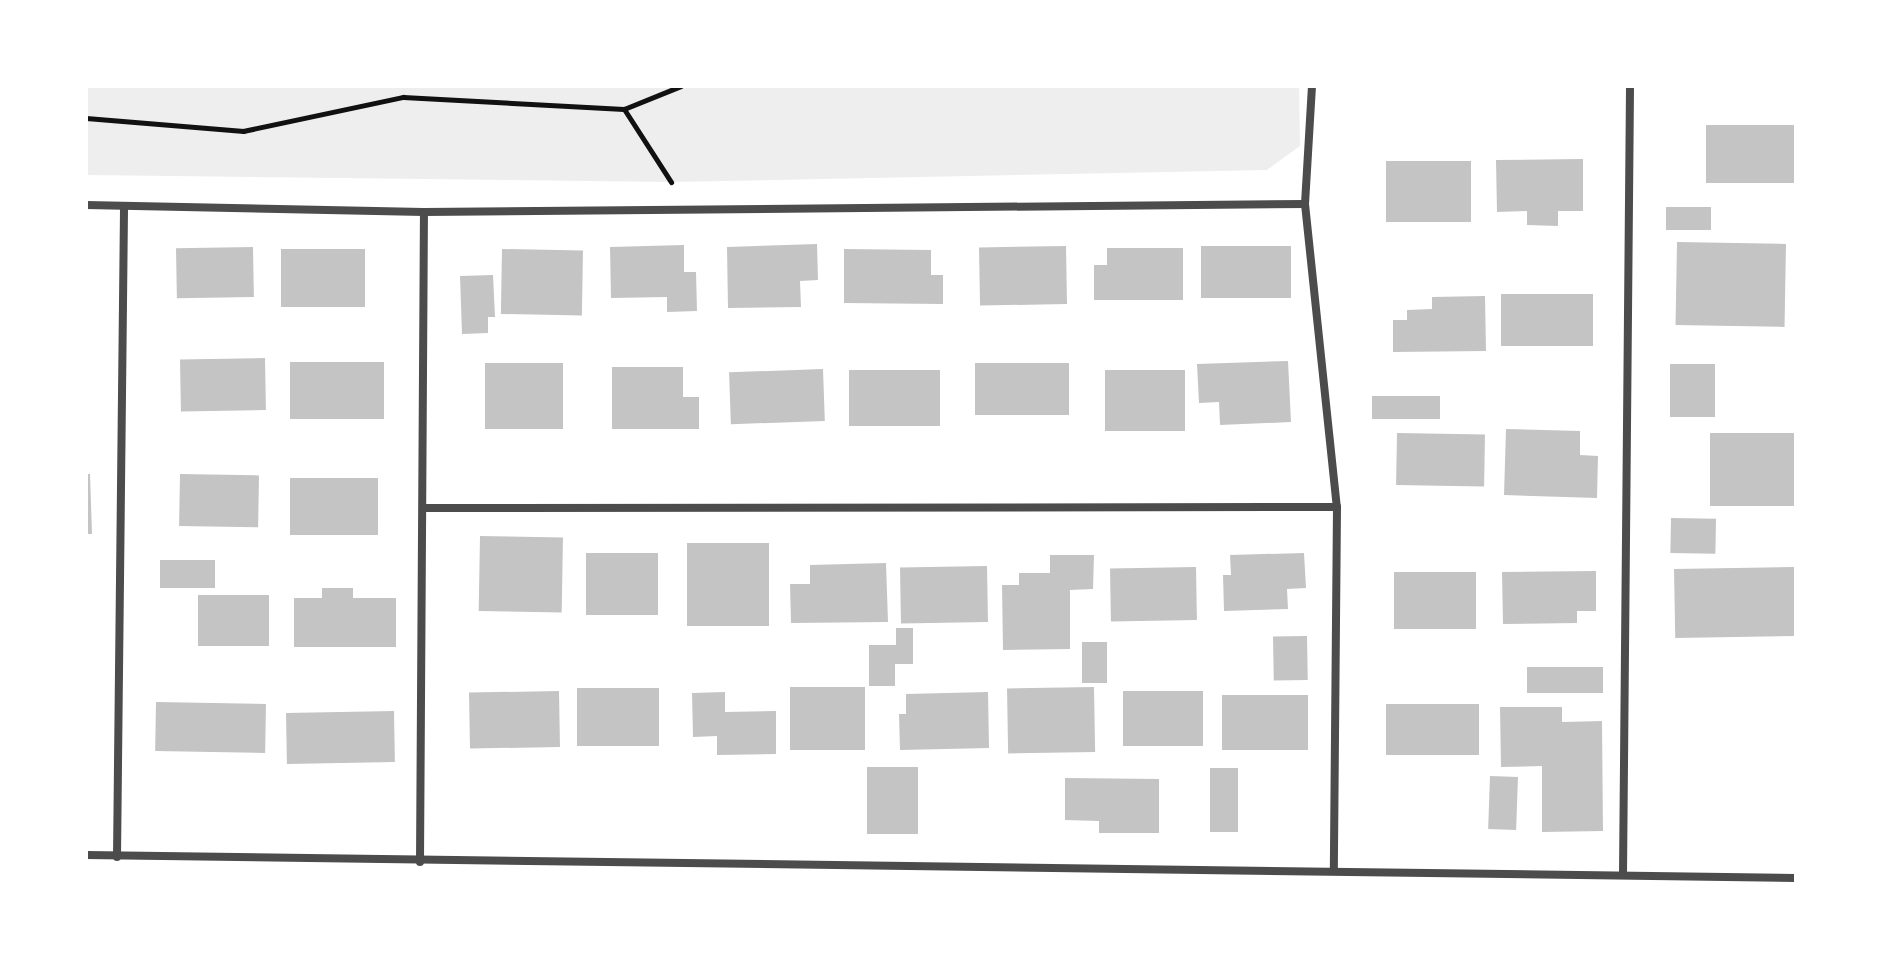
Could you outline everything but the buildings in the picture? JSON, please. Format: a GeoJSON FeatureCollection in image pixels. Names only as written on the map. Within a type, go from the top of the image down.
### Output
{"type":"FeatureCollection","features":[{"type":"Feature","properties":{"kind":"street"},"geometry":{"type":"LineString","coordinates":[[1312,86],[1305,204],[1337,507],[1334,868]]}},
{"type":"Feature","properties":{"kind":"street"},"geometry":{"type":"LineString","coordinates":[[1623,875],[1630,86]]}},
{"type":"Feature","properties":{"kind":"street"},"geometry":{"type":"LineString","coordinates":[[86,205],[424,212],[677,207],[1305,204]]}},
{"type":"Feature","properties":{"kind":"street"},"geometry":{"type":"LineString","coordinates":[[117,857],[124,207]]}},
{"type":"Feature","properties":{"kind":"street"},"geometry":{"type":"LineString","coordinates":[[420,862],[424,212]]}},
{"type":"Feature","properties":{"kind":"street"},"geometry":{"type":"LineString","coordinates":[[424,508],[1337,507]]}},
{"type":"Feature","properties":{"kind":"street"},"geometry":{"type":"LineString","coordinates":[[86,855],[420,862],[1334,868],[1796,878]]}},
{"type":"Feature","properties":{"kind":"path"},"geometry":{"type":"LineString","coordinates":[[86,118],[243,131],[403,97],[624,109],[681,86]]}},
{"type":"Feature","properties":{"kind":"path"},"geometry":{"type":"LineString","coordinates":[[624,109],[671,182],[677,207]]}},
{"type":"Feature","properties":{"kind":"shaded area"},"geometry":{"type":"Polygon","coordinates":[[[86,86],[1299,86],[1300,146],[1267,170],[671,182],[86,175],[86,86]]]}}]}
